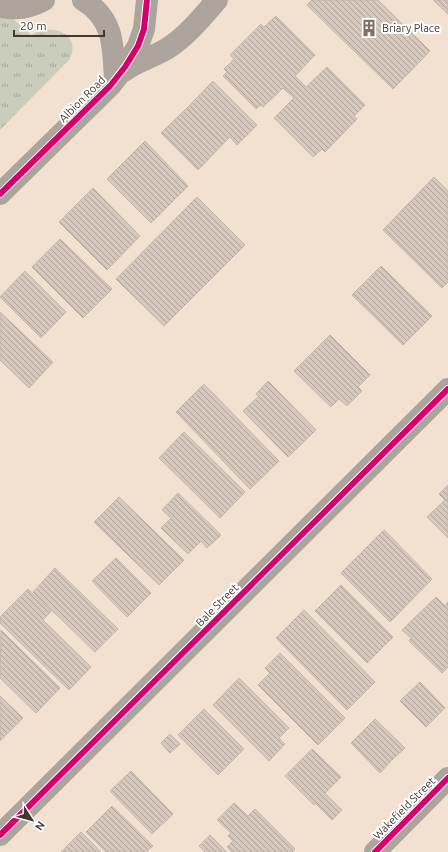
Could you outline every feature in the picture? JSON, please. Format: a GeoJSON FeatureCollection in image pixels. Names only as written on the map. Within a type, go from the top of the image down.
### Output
{"type":"FeatureCollection","features":[{"type":"Feature","properties":{"kind":"main road"},"geometry":{"type":"LineString","coordinates":[[2,5],[19,9],[34,5],[44,0]]}},
{"type":"Feature","properties":{"kind":"street","name":"Albion Road"},"geometry":{"type":"LineString","coordinates":[[83,0],[101,15],[109,29],[115,80]]}},
{"type":"Feature","properties":{"kind":"street","name":"Albion Road"},"geometry":{"type":"LineString","coordinates":[[115,80],[132,56],[142,36],[147,0]]}},
{"type":"Feature","properties":{"kind":"street","name":"Albion Road"},"geometry":{"type":"LineString","coordinates":[[0,194],[115,80],[138,62],[168,48],[195,24],[217,0]]}},
{"type":"Feature","properties":{"kind":"street","name":"Bale Street"},"geometry":{"type":"LineString","coordinates":[[0,835],[448,389]]}},
{"type":"Feature","properties":{"kind":"street","name":"Wakefield Street"},"geometry":{"type":"LineString","coordinates":[[375,852],[448,778]]}},
{"type":"Feature","properties":{"kind":"green space"},"geometry":{"type":"Polygon","coordinates":[[[0,7],[31,35],[39,31],[47,30],[62,32],[68,36],[72,42],[73,50],[70,59],[0,130],[0,7]]]}},
{"type":"Feature","properties":{"kind":"building","name":"Briary Place"},"geometry":{"type":"Polygon","coordinates":[[[312,0],[378,0],[430,51],[393,89],[307,5],[312,0]]]}},
{"type":"Feature","properties":{"kind":"building"},"geometry":{"type":"Polygon","coordinates":[[[433,0],[448,0],[448,14],[433,0]]]}},
{"type":"Feature","properties":{"kind":"building"},"geometry":{"type":"Polygon","coordinates":[[[276,16],[315,55],[295,76],[306,87],[327,67],[365,105],[354,116],[357,119],[325,152],[322,149],[313,157],[274,118],[294,98],[283,88],[263,107],[261,105],[256,109],[223,76],[227,72],[224,69],[234,59],[230,55],[261,24],[264,27],[276,16]]]}},
{"type":"Feature","properties":{"kind":"building"},"geometry":{"type":"Polygon","coordinates":[[[213,81],[257,125],[237,145],[230,137],[223,144],[187,108],[213,81]]]}},
{"type":"Feature","properties":{"kind":"building"},"geometry":{"type":"Polygon","coordinates":[[[187,108],[223,144],[198,170],[161,133],[187,108]]]}},
{"type":"Feature","properties":{"kind":"building"},"geometry":{"type":"Polygon","coordinates":[[[145,141],[188,186],[151,223],[107,179],[145,141]]]}},
{"type":"Feature","properties":{"kind":"building"},"geometry":{"type":"Polygon","coordinates":[[[434,177],[448,191],[448,282],[442,288],[383,230],[434,177]]]}},
{"type":"Feature","properties":{"kind":"building"},"geometry":{"type":"Polygon","coordinates":[[[93,188],[140,236],[107,270],[59,222],[93,188]]]}},
{"type":"Feature","properties":{"kind":"building"},"geometry":{"type":"Polygon","coordinates":[[[197,197],[245,245],[164,326],[116,279],[197,197]]]}},
{"type":"Feature","properties":{"kind":"building"},"geometry":{"type":"Polygon","coordinates":[[[60,239],[112,289],[83,318],[32,267],[60,239]]]}},
{"type":"Feature","properties":{"kind":"building"},"geometry":{"type":"Polygon","coordinates":[[[381,266],[432,316],[403,345],[352,295],[381,266]]]}},
{"type":"Feature","properties":{"kind":"building"},"geometry":{"type":"Polygon","coordinates":[[[25,271],[66,312],[41,338],[0,297],[25,271]]]}},
{"type":"Feature","properties":{"kind":"building"},"geometry":{"type":"Polygon","coordinates":[[[0,312],[53,362],[29,388],[0,360],[0,312]]]}},
{"type":"Feature","properties":{"kind":"building"},"geometry":{"type":"Polygon","coordinates":[[[330,335],[370,375],[358,387],[362,391],[347,406],[339,399],[331,407],[294,371],[330,335]]]}},
{"type":"Feature","properties":{"kind":"building"},"geometry":{"type":"Polygon","coordinates":[[[268,381],[316,430],[288,457],[243,411],[259,396],[256,394],[268,381]]]}},
{"type":"Feature","properties":{"kind":"building"},"geometry":{"type":"Polygon","coordinates":[[[204,384],[279,461],[250,489],[176,412],[204,384]]]}},
{"type":"Feature","properties":{"kind":"building"},"geometry":{"type":"Polygon","coordinates":[[[184,432],[245,492],[220,518],[159,458],[184,432]]]}},
{"type":"Feature","properties":{"kind":"building"},"geometry":{"type":"Polygon","coordinates":[[[448,485],[448,538],[427,517],[445,500],[439,494],[448,485]]]}},
{"type":"Feature","properties":{"kind":"building"},"geometry":{"type":"Polygon","coordinates":[[[178,493],[221,535],[207,548],[201,541],[188,554],[161,528],[171,518],[162,510],[178,493]]]}},
{"type":"Feature","properties":{"kind":"building"},"geometry":{"type":"Polygon","coordinates":[[[119,497],[184,560],[159,585],[94,522],[119,497]]]}},
{"type":"Feature","properties":{"kind":"building"},"geometry":{"type":"Polygon","coordinates":[[[384,530],[432,579],[390,622],[341,573],[384,530]]]}},
{"type":"Feature","properties":{"kind":"building"},"geometry":{"type":"Polygon","coordinates":[[[116,558],[151,593],[127,617],[92,581],[116,558]]]}},
{"type":"Feature","properties":{"kind":"building"},"geometry":{"type":"Polygon","coordinates":[[[55,568],[118,629],[95,652],[33,592],[55,568]]]}},
{"type":"Feature","properties":{"kind":"building"},"geometry":{"type":"Polygon","coordinates":[[[341,585],[393,637],[367,663],[315,611],[341,585]]]}},
{"type":"Feature","properties":{"kind":"building"},"geometry":{"type":"Polygon","coordinates":[[[28,589],[51,611],[43,620],[91,667],[69,690],[0,623],[0,617],[28,589]]]}},
{"type":"Feature","properties":{"kind":"building"},"geometry":{"type":"Polygon","coordinates":[[[436,597],[445,606],[448,602],[448,667],[442,673],[409,641],[411,638],[402,630],[436,597]]]}},
{"type":"Feature","properties":{"kind":"building"},"geometry":{"type":"Polygon","coordinates":[[[304,610],[375,682],[347,710],[276,638],[304,610]]]}},
{"type":"Feature","properties":{"kind":"building"},"geometry":{"type":"Polygon","coordinates":[[[1,630],[60,688],[36,713],[0,678],[1,630]]]}},
{"type":"Feature","properties":{"kind":"building"},"geometry":{"type":"Polygon","coordinates":[[[280,653],[345,718],[318,745],[258,685],[270,673],[265,668],[280,653]]]}},
{"type":"Feature","properties":{"kind":"building"},"geometry":{"type":"Polygon","coordinates":[[[239,678],[289,728],[279,738],[285,744],[269,761],[213,705],[239,678]]]}},
{"type":"Feature","properties":{"kind":"building"},"geometry":{"type":"Polygon","coordinates":[[[420,682],[445,708],[426,727],[400,701],[420,682]]]}},
{"type":"Feature","properties":{"kind":"building"},"geometry":{"type":"Polygon","coordinates":[[[0,696],[23,718],[0,741],[0,696]]]}},
{"type":"Feature","properties":{"kind":"building"},"geometry":{"type":"Polygon","coordinates":[[[204,709],[244,749],[218,775],[178,735],[204,709]]]}},
{"type":"Feature","properties":{"kind":"building"},"geometry":{"type":"Polygon","coordinates":[[[375,719],[405,748],[392,760],[363,731],[375,719]]]}},
{"type":"Feature","properties":{"kind":"building"},"geometry":{"type":"Polygon","coordinates":[[[363,731],[392,760],[380,773],[351,743],[363,731]]]}},
{"type":"Feature","properties":{"kind":"building"},"geometry":{"type":"Polygon","coordinates":[[[170,734],[180,744],[170,753],[161,743],[170,734]]]}},
{"type":"Feature","properties":{"kind":"building"},"geometry":{"type":"Polygon","coordinates":[[[312,749],[341,777],[325,793],[342,810],[332,820],[315,803],[314,805],[285,776],[312,749]]]}},
{"type":"Feature","properties":{"kind":"building"},"geometry":{"type":"Polygon","coordinates":[[[131,771],[173,814],[152,834],[110,791],[131,771]]]}},
{"type":"Feature","properties":{"kind":"building"},"geometry":{"type":"Polygon","coordinates":[[[234,803],[248,816],[255,809],[295,849],[292,852],[232,852],[227,847],[233,841],[228,836],[231,833],[217,820],[234,803]]]}},
{"type":"Feature","properties":{"kind":"building"},"geometry":{"type":"Polygon","coordinates":[[[112,806],[153,846],[146,852],[106,852],[86,832],[112,806]]]}},
{"type":"Feature","properties":{"kind":"building"},"geometry":{"type":"Polygon","coordinates":[[[81,832],[101,852],[61,852],[81,832]]]}},
{"type":"Feature","properties":{"kind":"building"},"geometry":{"type":"Polygon","coordinates":[[[210,835],[227,852],[205,852],[199,846],[210,835]]]}},
{"type":"Feature","properties":{"kind":"cycle path"},"geometry":{"type":"LineString","coordinates":[[0,194],[110,86],[125,67],[138,46],[144,29],[147,0]]}},
{"type":"Feature","properties":{"kind":"cycle path"},"geometry":{"type":"LineString","coordinates":[[0,835],[448,389]]}},
{"type":"Feature","properties":{"kind":"cycle path"},"geometry":{"type":"LineString","coordinates":[[375,852],[448,778]]}},
{"type":"Feature","properties":{"kind":"place","name":"Briary Place"},"geometry":{"type":"Point","coordinates":[369,28]}}]}
